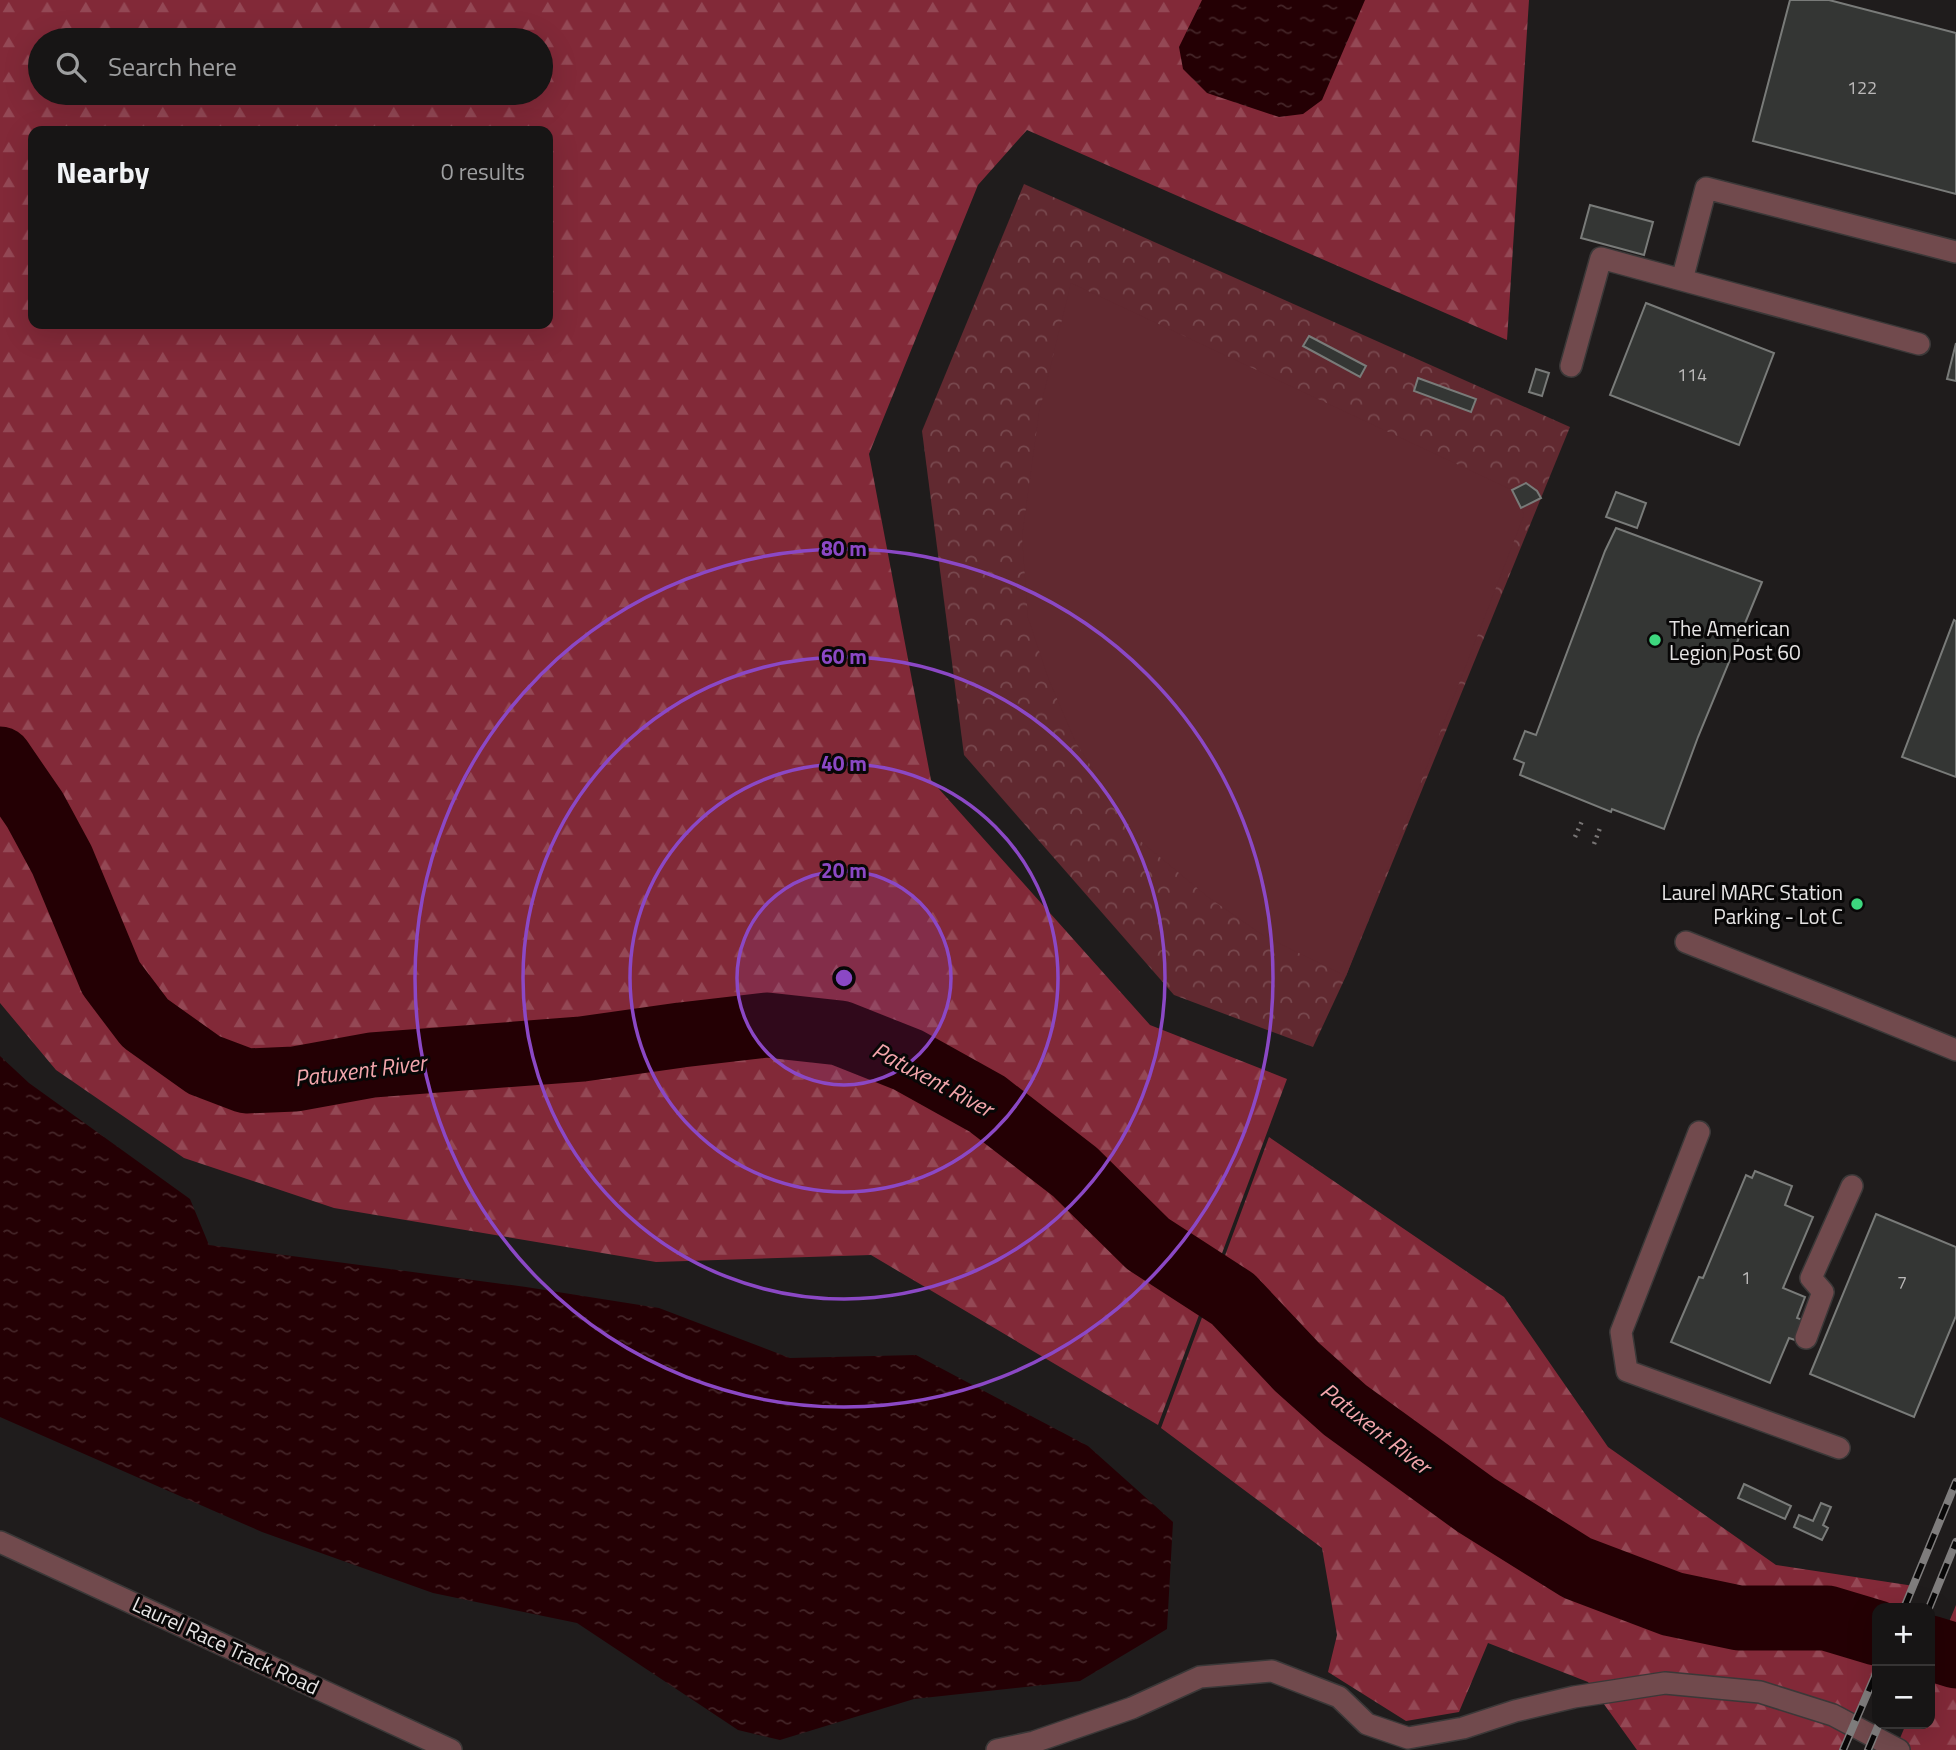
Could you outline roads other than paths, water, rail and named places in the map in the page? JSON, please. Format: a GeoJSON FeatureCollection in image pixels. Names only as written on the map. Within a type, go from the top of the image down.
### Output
{"type":"FeatureCollection","features":[{"type":"Feature","properties":{"kind":"street"},"geometry":{"type":"LineString","coordinates":[[1682,280],[1706,188],[1956,252]]}},
{"type":"Feature","properties":{"kind":"street"},"geometry":{"type":"LineString","coordinates":[[1571,366],[1601,258],[1919,344]]}},
{"type":"Feature","properties":{"kind":"street"},"geometry":{"type":"LineString","coordinates":[[1686,942],[1956,1050]]}},
{"type":"Feature","properties":{"kind":"street"},"geometry":{"type":"LineString","coordinates":[[1699,1132],[1621,1332],[1627,1371],[1839,1448]]}},
{"type":"Feature","properties":{"kind":"street"},"geometry":{"type":"LineString","coordinates":[[1806,1338],[1823,1292],[1811,1278],[1852,1186]]}},
{"type":"Feature","properties":{"kind":"street","name":"Laurel Race Track Road"},"geometry":{"type":"LineString","coordinates":[[0,1542],[451,1750]]}},
{"type":"Feature","properties":{"kind":"street"},"geometry":{"type":"LineString","coordinates":[[997,1750],[1034,1742],[1132,1708],[1200,1677],[1272,1671],[1339,1697],[1367,1724],[1408,1738],[1463,1728],[1574,1696],[1665,1683],[1760,1692],[1833,1715],[1899,1750]]}},
{"type":"Feature","properties":{"kind":"water"},"geometry":{"type":"Polygon","coordinates":[[[1202,0],[1365,0],[1322,100],[1303,114],[1279,117],[1207,93],[1183,69],[1179,47],[1202,0]]]}},
{"type":"Feature","properties":{"kind":"water"},"geometry":{"type":"Polygon","coordinates":[[[0,1056],[29,1083],[190,1199],[209,1245],[526,1287],[659,1308],[790,1358],[916,1355],[1088,1446],[1173,1522],[1167,1629],[1080,1681],[914,1699],[780,1740],[738,1730],[577,1623],[433,1593],[262,1532],[0,1417],[0,1056]]]}},
{"type":"Feature","properties":{"kind":"waterway","name":"Patuxent River"},"geometry":{"type":"LineString","coordinates":[[0,759],[35,810],[62,860],[111,978],[145,1023],[204,1065],[246,1081],[295,1079],[372,1065],[582,1049],[767,1025],[840,1033],[908,1060],[987,1104],[1075,1172],[1148,1244],[1233,1299],[1297,1367],[1345,1410],[1476,1505],[1577,1568],[1672,1604],[1739,1618],[1827,1618],[1872,1632]]}},
{"type":"Feature","properties":{"kind":"waterway","name":"Patuxent River"},"geometry":{"type":"LineString","coordinates":[[1935,1650],[1956,1656]]}},
{"type":"Feature","properties":{"kind":"railway"},"geometry":{"type":"LineString","coordinates":[[1906,1603],[1956,1482]]}},
{"type":"Feature","properties":{"kind":"railway"},"geometry":{"type":"LineString","coordinates":[[1931,1603],[1956,1542]]}},
{"type":"Feature","properties":{"kind":"railway"},"geometry":{"type":"LineString","coordinates":[[1843,1750],[1872,1683]]}},
{"type":"Feature","properties":{"kind":"railway"},"geometry":{"type":"LineString","coordinates":[[1868,1750],[1877,1729]]}},
{"type":"Feature","properties":{"kind":"place","name":"The American Legion Post 60"},"geometry":{"type":"Point","coordinates":[1655,640]}},
{"type":"Feature","properties":{"kind":"place","name":"Laurel MARC Station Parking - Lot C"},"geometry":{"type":"Point","coordinates":[1857,904]}}]}
